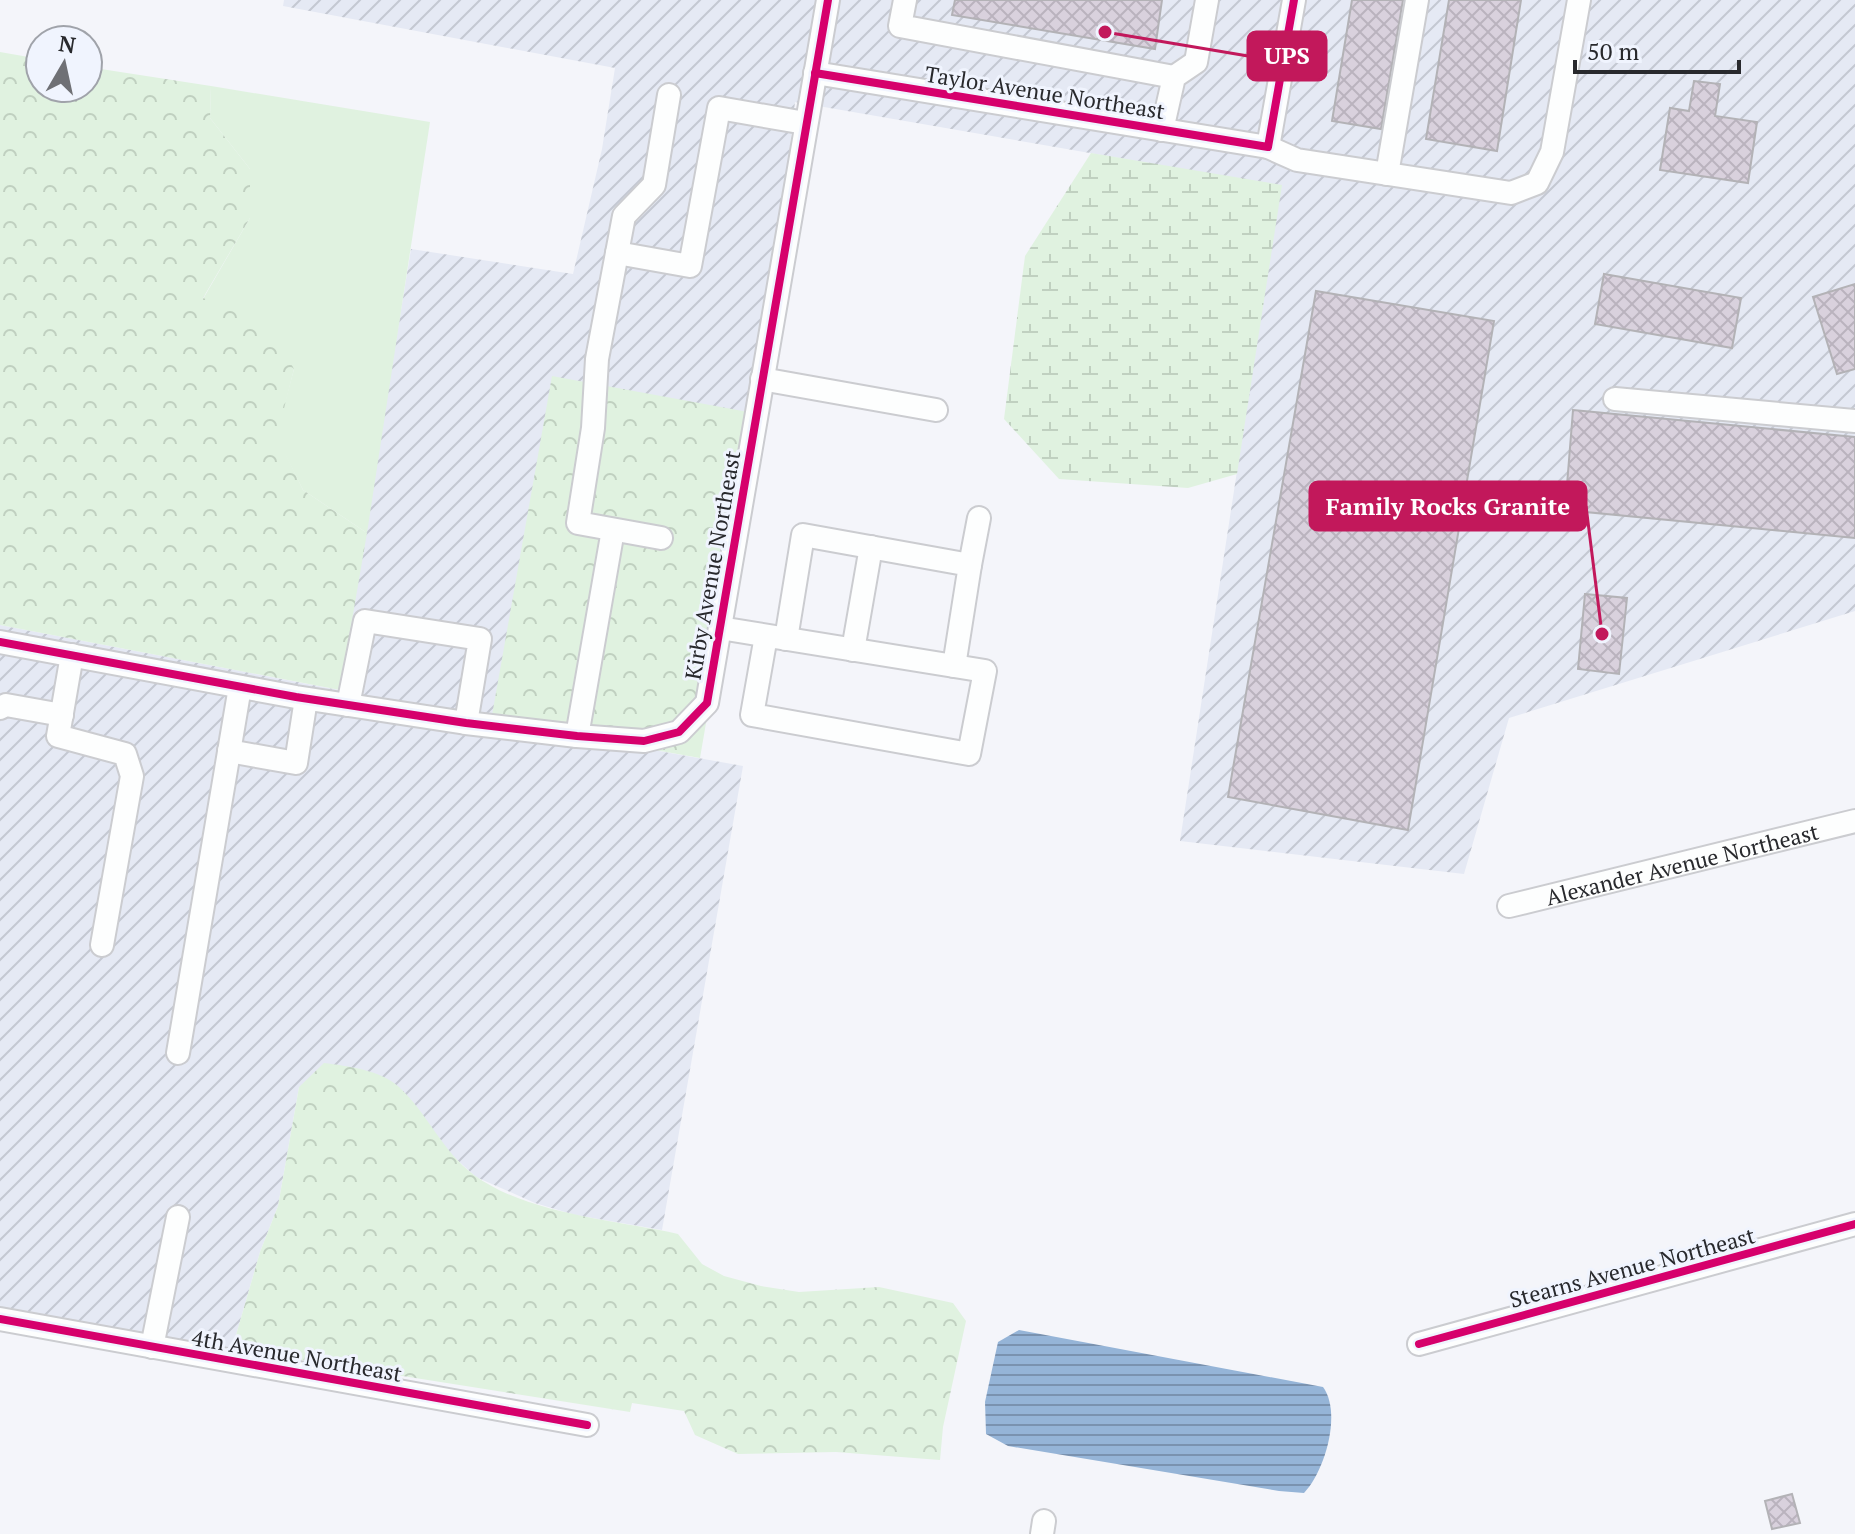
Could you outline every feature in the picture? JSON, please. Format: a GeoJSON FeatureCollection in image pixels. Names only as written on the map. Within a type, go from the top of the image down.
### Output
{"type":"FeatureCollection","features":[{"type":"Feature","properties":{"kind":"street","name":"Kirby Avenue Northeast"},"geometry":{"type":"LineString","coordinates":[[0,642],[306,699],[466,723],[644,741],[679,732],[707,703],[828,0]]}},
{"type":"Feature","properties":{"kind":"street"},"geometry":{"type":"LineString","coordinates":[[905,0],[900,26],[1174,77]]}},
{"type":"Feature","properties":{"kind":"street"},"geometry":{"type":"LineString","coordinates":[[1162,130],[1174,77],[1196,62],[1207,0]]}},
{"type":"Feature","properties":{"kind":"street"},"geometry":{"type":"LineString","coordinates":[[1268,147],[1294,0]]}},
{"type":"Feature","properties":{"kind":"street"},"geometry":{"type":"LineString","coordinates":[[1387,174],[1417,0]]}},
{"type":"Feature","properties":{"kind":"street","name":"Taylor Avenue Northeast"},"geometry":{"type":"LineString","coordinates":[[815,73],[1268,147],[1297,160],[1511,193],[1537,183],[1552,152],[1579,0]]}},
{"type":"Feature","properties":{"kind":"street"},"geometry":{"type":"LineString","coordinates":[[661,538],[578,523],[593,428],[597,359],[624,216],[654,185],[669,95]]}},
{"type":"Feature","properties":{"kind":"street"},"geometry":{"type":"LineString","coordinates":[[617,253],[690,266],[719,108],[805,123]]}},
{"type":"Feature","properties":{"kind":"street"},"geometry":{"type":"LineString","coordinates":[[762,379],[936,410]]}},
{"type":"Feature","properties":{"kind":"street"},"geometry":{"type":"LineString","coordinates":[[1615,399],[1855,421]]}},
{"type":"Feature","properties":{"kind":"street"},"geometry":{"type":"LineString","coordinates":[[954,666],[979,518]]}},
{"type":"Feature","properties":{"kind":"street"},"geometry":{"type":"LineString","coordinates":[[577,736],[613,530]]}},
{"type":"Feature","properties":{"kind":"street"},"geometry":{"type":"LineString","coordinates":[[720,628],[776,638],[985,671],[969,754],[752,715],[776,638],[803,535],[970,565]]}},
{"type":"Feature","properties":{"kind":"street"},"geometry":{"type":"LineString","coordinates":[[853,650],[871,547]]}},
{"type":"Feature","properties":{"kind":"street"},"geometry":{"type":"LineString","coordinates":[[348,705],[365,621],[379,623],[480,639],[466,723]]}},
{"type":"Feature","properties":{"kind":"street"},"geometry":{"type":"LineString","coordinates":[[72,655],[58,736],[125,754],[132,776],[102,945]]}},
{"type":"Feature","properties":{"kind":"street"},"geometry":{"type":"LineString","coordinates":[[178,1053],[240,687]]}},
{"type":"Feature","properties":{"kind":"street"},"geometry":{"type":"LineString","coordinates":[[229,751],[296,763],[306,699]]}},
{"type":"Feature","properties":{"kind":"street"},"geometry":{"type":"LineString","coordinates":[[0,708],[6,705],[62,715]]}},
{"type":"Feature","properties":{"kind":"street","name":"Alexander Avenue Northeast"},"geometry":{"type":"LineString","coordinates":[[1509,906],[1855,821]]}},
{"type":"Feature","properties":{"kind":"street"},"geometry":{"type":"LineString","coordinates":[[152,1347],[178,1217]]}},
{"type":"Feature","properties":{"kind":"street","name":"Stearns Avenue Northeast"},"geometry":{"type":"LineString","coordinates":[[1419,1344],[1855,1224]]}},
{"type":"Feature","properties":{"kind":"street","name":"4th Avenue Northeast"},"geometry":{"type":"LineString","coordinates":[[0,1319],[587,1425]]}},
{"type":"Feature","properties":{"kind":"shaded area"},"geometry":{"type":"Polygon","coordinates":[[[284,0],[1855,0],[1855,611],[1509,718],[1464,874],[1180,841],[1281,186],[795,102],[759,414],[491,721],[743,766],[662,1230],[575,1215],[535,1203],[476,1177],[445,1149],[431,1127],[299,1087],[278,1206],[260,1252],[232,1349],[0,1312],[0,625],[339,690],[411,249],[573,274],[602,149],[615,68],[283,6],[284,0]]]}},
{"type":"Feature","properties":{"kind":"green space"},"geometry":{"type":"Polygon","coordinates":[[[0,52],[24,56],[24,104],[104,104],[104,69],[211,86],[210,118],[250,169],[250,218],[203,298],[268,321],[294,369],[277,436],[303,490],[367,533],[340,690],[0,625],[0,52]]]}},
{"type":"Feature","properties":{"kind":"green space"},"geometry":{"type":"Polygon","coordinates":[[[211,86],[430,122],[367,533],[303,490],[276,436],[294,369],[203,299],[250,218],[250,169],[210,118],[211,86]]]}},
{"type":"Feature","properties":{"kind":"green space"},"geometry":{"type":"Polygon","coordinates":[[[1091,153],[1282,185],[1237,474],[1188,488],[1059,479],[1004,419],[1025,256],[1091,153]]]}},
{"type":"Feature","properties":{"kind":"green space"},"geometry":{"type":"Polygon","coordinates":[[[552,376],[759,414],[700,758],[491,721],[552,376]]]}},
{"type":"Feature","properties":{"kind":"green space"},"geometry":{"type":"Polygon","coordinates":[[[324,1063],[363,1070],[392,1081],[463,1165],[495,1188],[519,1199],[572,1214],[678,1234],[702,1264],[724,1276],[761,1286],[799,1292],[879,1287],[953,1303],[966,1321],[943,1427],[940,1460],[836,1452],[738,1454],[695,1435],[684,1411],[632,1403],[630,1412],[232,1349],[260,1252],[278,1206],[299,1087],[324,1063]]]}},
{"type":"Feature","properties":{"kind":"water"},"geometry":{"type":"Polygon","coordinates":[[[1019,1330],[1323,1387],[1331,1411],[1331,1426],[1318,1471],[1304,1493],[1279,1491],[1008,1446],[986,1434],[985,1402],[998,1342],[1019,1330]]]}},
{"type":"Feature","properties":{"kind":"building"},"geometry":{"type":"Polygon","coordinates":[[[955,0],[1162,0],[1155,49],[952,15],[955,0]]]}},
{"type":"Feature","properties":{"kind":"building"},"geometry":{"type":"Polygon","coordinates":[[[1352,0],[1403,0],[1381,129],[1332,121],[1352,0]]]}},
{"type":"Feature","properties":{"kind":"building"},"geometry":{"type":"Polygon","coordinates":[[[1449,0],[1521,0],[1497,151],[1426,139],[1449,0]]]}},
{"type":"Feature","properties":{"kind":"building"},"geometry":{"type":"Polygon","coordinates":[[[1694,81],[1720,84],[1715,116],[1757,122],[1748,183],[1660,170],[1670,108],[1689,111],[1694,81]]]}},
{"type":"Feature","properties":{"kind":"building"},"geometry":{"type":"Polygon","coordinates":[[[1604,274],[1741,298],[1732,348],[1595,324],[1604,274]]]}},
{"type":"Feature","properties":{"kind":"building"},"geometry":{"type":"Polygon","coordinates":[[[1855,284],[1855,369],[1837,374],[1813,297],[1855,284]]]}},
{"type":"Feature","properties":{"kind":"building"},"geometry":{"type":"Polygon","coordinates":[[[1316,291],[1494,321],[1408,830],[1228,797],[1316,291]]]}},
{"type":"Feature","properties":{"kind":"building"},"geometry":{"type":"Polygon","coordinates":[[[1573,410],[1855,437],[1855,538],[1565,510],[1573,410]]]}},
{"type":"Feature","properties":{"kind":"building"},"geometry":{"type":"Polygon","coordinates":[[[1585,594],[1627,598],[1619,674],[1578,669],[1585,594]]]}},
{"type":"Feature","properties":{"kind":"building"},"geometry":{"type":"Polygon","coordinates":[[[1792,1494],[1800,1523],[1772,1529],[1765,1501],[1792,1494]]]}},
{"type":"Feature","properties":{"kind":"cycle path"},"geometry":{"type":"LineString","coordinates":[[0,642],[296,697],[466,723],[644,741],[679,732],[707,703],[828,0]]}},
{"type":"Feature","properties":{"kind":"cycle path"},"geometry":{"type":"LineString","coordinates":[[815,73],[1268,147],[1294,0]]}},
{"type":"Feature","properties":{"kind":"cycle path"},"geometry":{"type":"LineString","coordinates":[[1419,1344],[1855,1224]]}},
{"type":"Feature","properties":{"kind":"cycle path"},"geometry":{"type":"LineString","coordinates":[[0,1319],[587,1425]]}},
{"type":"Feature","properties":{"kind":"place","name":"UPS"},"geometry":{"type":"Point","coordinates":[1105,32]}},
{"type":"Feature","properties":{"kind":"place","name":"Family Rocks Granite"},"geometry":{"type":"Point","coordinates":[1602,634]}}]}
